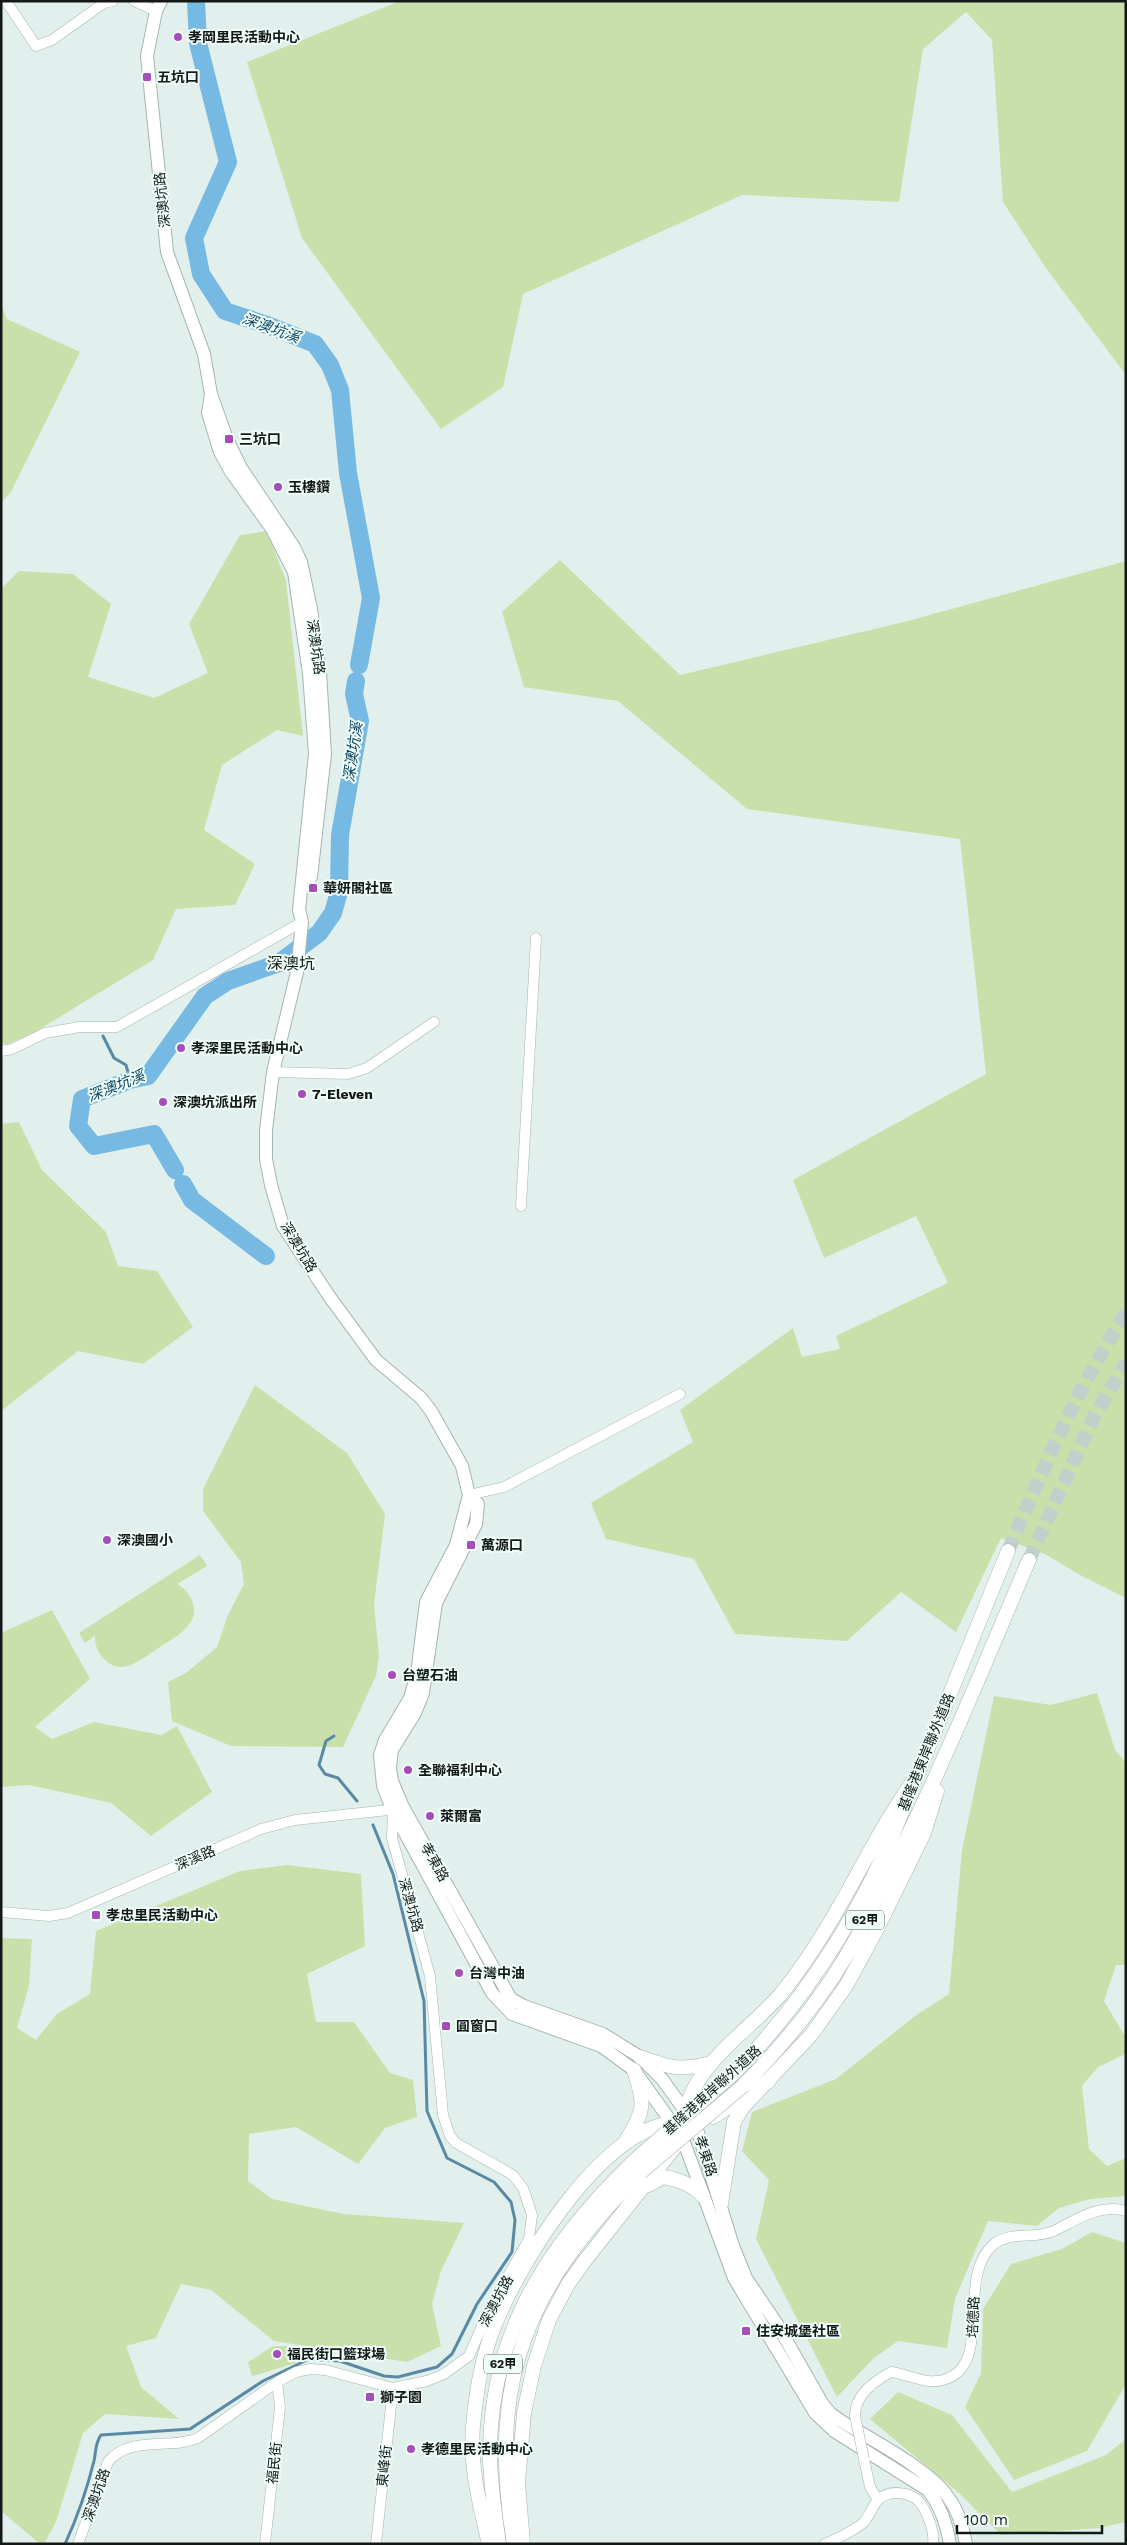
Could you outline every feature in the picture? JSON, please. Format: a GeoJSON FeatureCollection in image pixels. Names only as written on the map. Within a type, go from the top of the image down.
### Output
{"type":"FeatureCollection","features":[{"type":"Feature","properties":{"kind":"highway","name":"基隆港東岸聯外道路"},"geometry":{"type":"LineString","coordinates":[[499,2544],[490,2461],[496,2392],[505,2355],[524,2300],[547,2260],[637,2167],[767,2040],[816,1973],[872,1879],[896,1826],[1008,1551]]}},
{"type":"Feature","properties":{"kind":"highway","name":"基隆港東岸聯外道路"},"geometry":{"type":"LineString","coordinates":[[637,2167],[744,2085],[777,2051],[810,2010],[845,1958],[903,1848],[954,1736],[1029,1560]]}},
{"type":"Feature","properties":{"kind":"highway"},"geometry":{"type":"LineString","coordinates":[[721,2204],[734,2122],[743,2107],[811,2035],[846,1986],[877,1929],[924,1833],[954,1736]]}},
{"type":"Feature","properties":{"kind":"highway"},"geometry":{"type":"LineString","coordinates":[[523,2544],[518,2482],[524,2413],[534,2366],[550,2320],[568,2284],[682,2137],[689,2095],[712,2063],[780,1995],[826,1932],[875,1841],[916,1776]]}},
{"type":"Feature","properties":{"kind":"highway"},"geometry":{"type":"LineString","coordinates":[[640,2057],[672,2068],[688,2069],[712,2063]]}},
{"type":"Feature","properties":{"kind":"highway"},"geometry":{"type":"LineString","coordinates":[[488,2544],[472,2464],[474,2417],[482,2369],[494,2328],[534,2246],[558,2212],[599,2166],[627,2139],[641,2117],[642,2095],[634,2070]]}},
{"type":"Feature","properties":{"kind":"highway"},"geometry":{"type":"LineString","coordinates":[[599,2166],[648,2128],[684,2120],[707,2122],[769,2081]]}},
{"type":"Feature","properties":{"kind":"highway"},"geometry":{"type":"LineString","coordinates":[[630,2206],[645,2189],[663,2177],[680,2180],[692,2186],[704,2196]]}},
{"type":"Feature","properties":{"kind":"highway","name":"基隆港東岸聯外道路"},"geometry":{"type":"LineString","coordinates":[[514,2544],[506,2490],[504,2449],[517,2360],[530,2321],[546,2289],[595,2210]]}},
{"type":"Feature","properties":{"kind":"main road","name":"深澳坑路"},"geometry":{"type":"LineString","coordinates":[[158,6],[148,56],[167,252],[204,354],[211,394],[208,412],[220,452],[231,472],[272,529],[294,572],[309,673],[315,754],[299,910],[302,926],[297,972],[274,1072],[266,1130],[266,1159],[270,1185],[283,1226],[376,1360],[421,1398],[431,1411],[462,1466],[469,1495],[456,1545],[426,1602],[417,1674],[410,1698],[385,1740],[380,1755],[383,1786],[398,1809]]}},
{"type":"Feature","properties":{"kind":"main road","name":"孝東路"},"geometry":{"type":"LineString","coordinates":[[398,1809],[511,1999],[603,2034],[640,2057],[662,2079],[684,2120],[721,2204],[733,2246],[746,2278],[777,2324],[822,2403],[835,2417],[912,2465],[937,2484],[953,2505],[966,2544]]}},
{"type":"Feature","properties":{"kind":"main road","name":"孝東路"},"geometry":{"type":"LineString","coordinates":[[398,1809],[492,1993],[503,2007],[523,2019],[602,2046],[634,2070],[684,2120]]}},
{"type":"Feature","properties":{"kind":"main road","name":"孝東路"},"geometry":{"type":"LineString","coordinates":[[682,2137],[734,2278],[815,2413],[834,2432],[928,2490],[939,2504],[946,2521],[950,2544]]}},
{"type":"Feature","properties":{"kind":"street"},"geometry":{"type":"LineString","coordinates":[[4,2],[36,46],[52,40],[104,3],[113,1]]}},
{"type":"Feature","properties":{"kind":"street"},"geometry":{"type":"LineString","coordinates":[[134,1],[158,6]]}},
{"type":"Feature","properties":{"kind":"street"},"geometry":{"type":"LineString","coordinates":[[1,1051],[12,1049],[45,1033],[80,1027],[117,1027],[302,926]]}},
{"type":"Feature","properties":{"kind":"street"},"geometry":{"type":"LineString","coordinates":[[521,1206],[536,938]]}},
{"type":"Feature","properties":{"kind":"street"},"geometry":{"type":"LineString","coordinates":[[274,1072],[348,1074],[367,1068],[434,1022]]}},
{"type":"Feature","properties":{"kind":"street"},"geometry":{"type":"LineString","coordinates":[[469,1495],[504,1487],[680,1394]]}},
{"type":"Feature","properties":{"kind":"street","name":"深溪路"},"geometry":{"type":"LineString","coordinates":[[1,1912],[49,1916],[68,1913],[261,1829],[295,1820],[398,1809]]}},
{"type":"Feature","properties":{"kind":"street","name":"深澳坑路"},"geometry":{"type":"LineString","coordinates":[[78,2544],[108,2462],[114,2454],[139,2446],[184,2442],[198,2438],[277,2382],[296,2372],[310,2369],[325,2370],[393,2388],[427,2381],[444,2374],[469,2356],[488,2312],[529,2239],[532,2215],[523,2188],[513,2175],[456,2143],[447,2130],[443,2115],[430,1976],[392,1838],[398,1809]]}},
{"type":"Feature","properties":{"kind":"street","name":"培德路"},"geometry":{"type":"LineString","coordinates":[[878,2500],[870,2487],[855,2416],[855,2405],[859,2397],[891,2372],[927,2381],[943,2380],[966,2365],[972,2348],[971,2331],[974,2294],[981,2262],[993,2245],[1008,2236],[1043,2235],[1100,2210],[1126,2211]]}},
{"type":"Feature","properties":{"kind":"street","name":"福民街"},"geometry":{"type":"LineString","coordinates":[[265,2544],[280,2407],[277,2382]]}},
{"type":"Feature","properties":{"kind":"street","name":"東峰街"},"geometry":{"type":"LineString","coordinates":[[376,2544],[393,2388]]}},
{"type":"Feature","properties":{"kind":"street"},"geometry":{"type":"LineString","coordinates":[[825,2544],[863,2522],[878,2500],[888,2494],[899,2493],[910,2496],[921,2504],[931,2524],[933,2544]]}},
{"type":"Feature","properties":{"kind":"green space"},"geometry":{"type":"Polygon","coordinates":[[[400,1],[1126,1],[1126,375],[1048,271],[1003,202],[992,40],[966,12],[923,49],[899,202],[742,195],[523,294],[503,387],[441,429],[302,238],[247,62],[400,1]]]}},
{"type":"Feature","properties":{"kind":"green space"},"geometry":{"type":"Polygon","coordinates":[[[1,304],[7,319],[80,352],[11,492],[1,503],[1,304]]]}},
{"type":"Feature","properties":{"kind":"green space"},"geometry":{"type":"Polygon","coordinates":[[[267,531],[286,581],[303,736],[277,730],[222,765],[204,830],[255,864],[235,905],[176,909],[153,960],[35,1032],[8,1044],[1,1043],[1,589],[19,571],[73,574],[111,604],[88,677],[154,698],[208,673],[189,624],[240,535],[267,531]]]}},
{"type":"Feature","properties":{"kind":"green space"},"geometry":{"type":"Polygon","coordinates":[[[560,560],[680,675],[904,622],[1126,561],[1126,1598],[1080,1575],[1045,1554],[1001,1538],[956,1632],[901,1592],[847,1641],[735,1634],[694,1559],[606,1539],[591,1503],[693,1442],[680,1410],[793,1328],[802,1357],[840,1349],[836,1336],[948,1283],[916,1216],[824,1258],[793,1180],[986,1074],[960,839],[747,809],[618,701],[524,687],[502,612],[560,560]]]}},
{"type":"Feature","properties":{"kind":"green space"},"geometry":{"type":"Polygon","coordinates":[[[19,1122],[42,1170],[106,1232],[118,1266],[157,1271],[193,1327],[143,1364],[78,1351],[1,1411],[1,1124],[19,1122]]]}},
{"type":"Feature","properties":{"kind":"green space"},"geometry":{"type":"Polygon","coordinates":[[[255,1385],[347,1453],[385,1514],[374,1605],[379,1656],[376,1676],[343,1747],[231,1746],[172,1721],[168,1682],[186,1673],[217,1647],[228,1615],[244,1584],[241,1562],[203,1511],[203,1489],[255,1385]]]}},
{"type":"Feature","properties":{"kind":"green space"},"geometry":{"type":"Polygon","coordinates":[[[200,1555],[207,1566],[177,1584],[189,1596],[194,1610],[190,1624],[178,1635],[139,1661],[124,1667],[114,1666],[101,1656],[96,1646],[95,1636],[85,1643],[79,1633],[200,1555]]]}},
{"type":"Feature","properties":{"kind":"green space"},"geometry":{"type":"Polygon","coordinates":[[[52,1610],[90,1679],[35,1727],[52,1739],[94,1722],[161,1735],[177,1726],[212,1792],[151,1836],[111,1803],[29,1785],[1,1787],[1,1633],[52,1610]]]}},
{"type":"Feature","properties":{"kind":"green space"},"geometry":{"type":"Polygon","coordinates":[[[1097,1693],[1115,1750],[1126,1763],[1126,1965],[1116,1965],[1104,2001],[1126,2038],[1126,2054],[1098,2067],[1082,2086],[1089,2149],[1107,2166],[1126,2158],[1126,2196],[1090,2199],[1059,2208],[1037,2226],[988,2221],[955,2299],[947,2348],[898,2341],[874,2358],[837,2397],[756,2239],[769,2180],[742,2151],[752,2112],[836,2079],[915,2016],[949,1994],[962,1850],[994,1696],[1051,1705],[1097,1693]]]}},
{"type":"Feature","properties":{"kind":"green space"},"geometry":{"type":"Polygon","coordinates":[[[287,1865],[361,1874],[365,1946],[307,1974],[316,2022],[354,2022],[390,2073],[413,2080],[417,2117],[385,2128],[358,2164],[296,2127],[249,2134],[248,2181],[272,2199],[344,2214],[464,2223],[441,2271],[432,2304],[441,2346],[407,2362],[274,2341],[211,2290],[181,2284],[156,2338],[126,2346],[141,2387],[179,2419],[105,2414],[83,2433],[56,2522],[44,2544],[40,2544],[1,2511],[1,1938],[32,1939],[29,1986],[17,2028],[36,2040],[57,2014],[90,1994],[96,1931],[240,1871],[287,1865]]]}},
{"type":"Feature","properties":{"kind":"green space"},"geometry":{"type":"Polygon","coordinates":[[[1092,2232],[1126,2243],[1126,2384],[1087,2451],[1014,2480],[965,2407],[981,2373],[983,2309],[1011,2264],[1062,2249],[1092,2232]]]}},
{"type":"Feature","properties":{"kind":"green space","name":"福民街口籃球場"},"geometry":{"type":"Polygon","coordinates":[[[273,2346],[292,2346],[296,2363],[252,2376],[248,2362],[273,2346]]]}},
{"type":"Feature","properties":{"kind":"green space"},"geometry":{"type":"Polygon","coordinates":[[[898,2392],[952,2415],[1012,2492],[1106,2455],[1126,2439],[1126,2522],[1099,2528],[1001,2535],[960,2494],[870,2419],[898,2392]]]}},
{"type":"Feature","properties":{"kind":"waterway","name":"深澳坑溪"},"geometry":{"type":"LineString","coordinates":[[196,1],[198,43],[228,162],[194,238],[201,274],[225,311],[315,344],[330,365],[340,390],[348,473],[371,598],[359,665]]}},
{"type":"Feature","properties":{"kind":"waterway","name":"深澳坑溪"},"geometry":{"type":"LineString","coordinates":[[175,1170],[154,1134],[94,1146],[78,1126],[82,1099],[130,1080],[148,1076],[205,996],[228,981],[279,963],[319,933],[333,913],[339,892],[340,835],[360,721],[354,694],[356,681]]}},
{"type":"Feature","properties":{"kind":"waterway"},"geometry":{"type":"LineString","coordinates":[[103,1036],[114,1058],[126,1065],[130,1080]]}},
{"type":"Feature","properties":{"kind":"waterway","name":"深澳坑溪"},"geometry":{"type":"LineString","coordinates":[[183,1184],[192,1200],[266,1256]]}},
{"type":"Feature","properties":{"kind":"waterway"},"geometry":{"type":"LineString","coordinates":[[334,1736],[326,1741],[319,1765],[325,1774],[338,1778],[357,1801]]}},
{"type":"Feature","properties":{"kind":"waterway"},"geometry":{"type":"LineString","coordinates":[[65,2544],[85,2493],[101,2435],[190,2429],[263,2381],[309,2359],[340,2361],[384,2376],[398,2377],[437,2367],[452,2354],[477,2304],[512,2252],[515,2220],[511,2202],[494,2182],[447,2158],[427,2111],[424,2001],[393,1874],[373,1825]]}},
{"type":"Feature","properties":{"kind":"tunnel"},"geometry":{"type":"LineString","coordinates":[[1008,1551],[1076,1400],[1126,1313]]}},
{"type":"Feature","properties":{"kind":"tunnel"},"geometry":{"type":"LineString","coordinates":[[1029,1560],[1093,1418],[1126,1363]]}},
{"type":"Feature","properties":{"kind":"place","name":"孝岡里民活動中心"},"geometry":{"type":"Point","coordinates":[178,37]}},
{"type":"Feature","properties":{"kind":"place","name":"五坑口"},"geometry":{"type":"Point","coordinates":[147,77]}},
{"type":"Feature","properties":{"kind":"place","name":"三坑口"},"geometry":{"type":"Point","coordinates":[229,439]}},
{"type":"Feature","properties":{"kind":"place","name":"玉樓鑽"},"geometry":{"type":"Point","coordinates":[278,487]}},
{"type":"Feature","properties":{"kind":"place","name":"華妍閣社區"},"geometry":{"type":"Point","coordinates":[313,888]}},
{"type":"Feature","properties":{"kind":"place","name":"孝深里民活動中心"},"geometry":{"type":"Point","coordinates":[181,1048]}},
{"type":"Feature","properties":{"kind":"place","name":"7-Eleven"},"geometry":{"type":"Point","coordinates":[302,1094]}},
{"type":"Feature","properties":{"kind":"place","name":"深澳坑派出所"},"geometry":{"type":"Point","coordinates":[163,1102]}},
{"type":"Feature","properties":{"kind":"place","name":"深澳國小"},"geometry":{"type":"Point","coordinates":[107,1540]}},
{"type":"Feature","properties":{"kind":"place","name":"萬源口"},"geometry":{"type":"Point","coordinates":[471,1545]}},
{"type":"Feature","properties":{"kind":"place","name":"台塑石油"},"geometry":{"type":"Point","coordinates":[392,1675]}},
{"type":"Feature","properties":{"kind":"place","name":"全聯福利中心"},"geometry":{"type":"Point","coordinates":[408,1770]}},
{"type":"Feature","properties":{"kind":"place","name":"萊爾富"},"geometry":{"type":"Point","coordinates":[430,1816]}},
{"type":"Feature","properties":{"kind":"place","name":"孝忠里民活動中心"},"geometry":{"type":"Point","coordinates":[96,1915]}},
{"type":"Feature","properties":{"kind":"place","name":"台灣中油"},"geometry":{"type":"Point","coordinates":[459,1973]}},
{"type":"Feature","properties":{"kind":"place","name":"圓窗口"},"geometry":{"type":"Point","coordinates":[446,2026]}},
{"type":"Feature","properties":{"kind":"place","name":"住安城堡社區"},"geometry":{"type":"Point","coordinates":[746,2331]}},
{"type":"Feature","properties":{"kind":"place","name":"福民街口籃球場"},"geometry":{"type":"Point","coordinates":[277,2354]}},
{"type":"Feature","properties":{"kind":"place","name":"獅子園"},"geometry":{"type":"Point","coordinates":[370,2397]}},
{"type":"Feature","properties":{"kind":"place","name":"孝德里民活動中心"},"geometry":{"type":"Point","coordinates":[411,2449]}},
{"type":"Feature","properties":{"kind":"district","name":"深澳坑"},"geometry":{"type":"Point","coordinates":[291,963]}}]}
